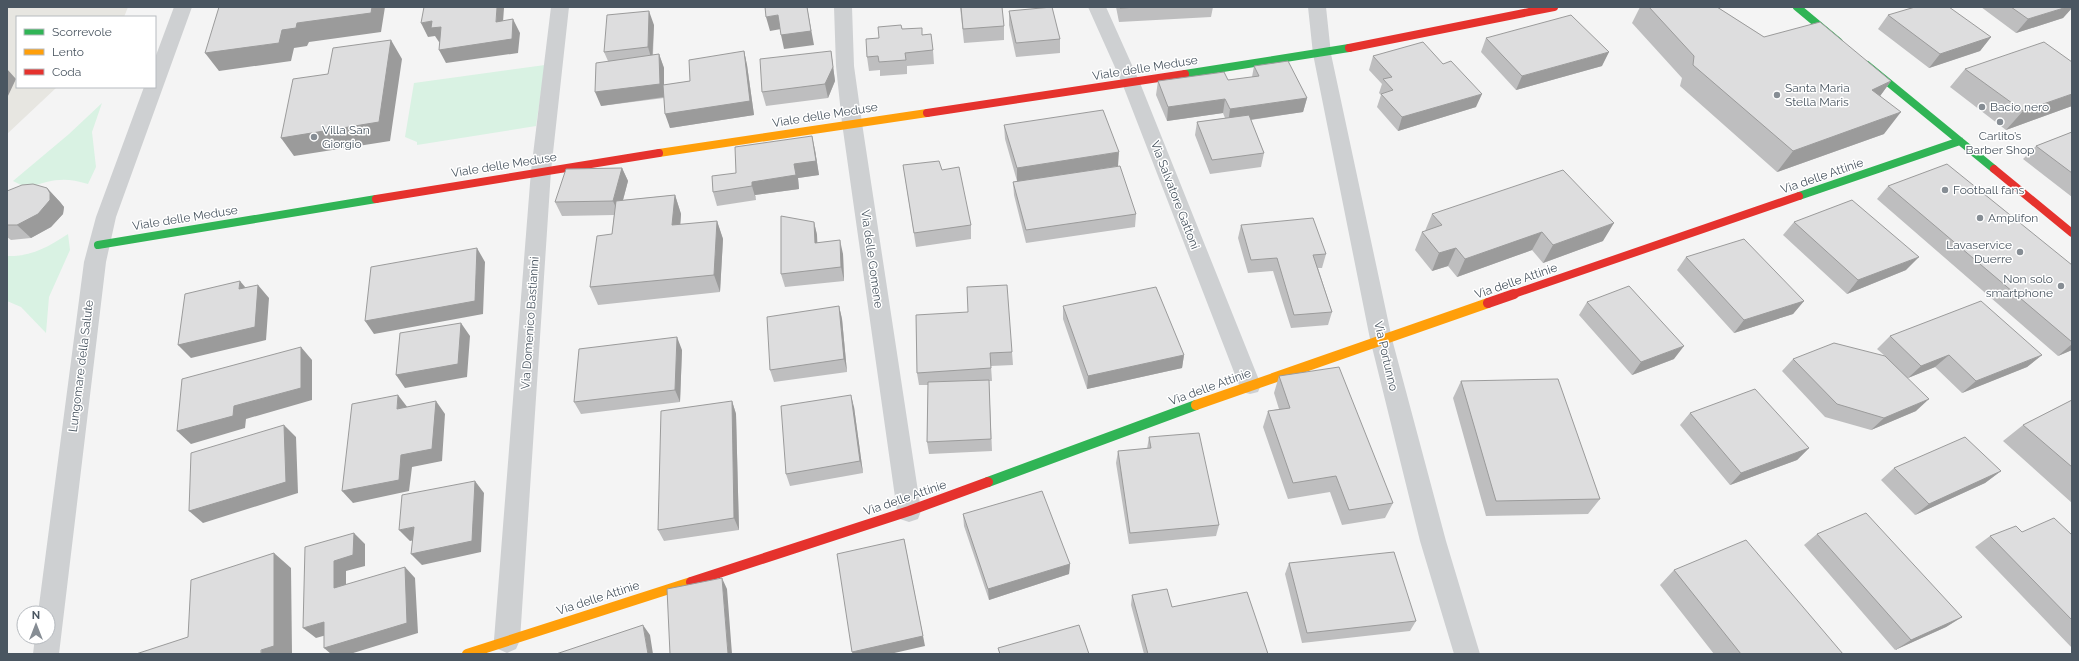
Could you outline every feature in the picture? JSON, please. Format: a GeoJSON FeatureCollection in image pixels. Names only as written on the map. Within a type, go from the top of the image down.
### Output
{"type":"FeatureCollection","features":[{"type":"Feature","properties":{"kind":"street"},"geometry":{"type":"LineString","coordinates":[[156,80],[183,7]]}},
{"type":"Feature","properties":{"kind":"street","name":"Via Domenico Bastianini"},"geometry":{"type":"LineString","coordinates":[[506,640],[541,171],[560,7]]}},
{"type":"Feature","properties":{"kind":"street","name":"Via delle Gomene"},"geometry":{"type":"LineString","coordinates":[[843,7],[845,66],[852,123],[908,511]]}},
{"type":"Feature","properties":{"kind":"street","name":"Via Salvatore Gattoni"},"geometry":{"type":"LineString","coordinates":[[1097,7],[1131,82],[1250,385]]}},
{"type":"Feature","properties":{"kind":"street","name":"Via Portunno"},"geometry":{"type":"LineString","coordinates":[[1317,7],[1322,54],[1381,340],[1433,541],[1467,654]]}},
{"type":"Feature","properties":{"kind":"street","name":"Viale delle Meduse"},"geometry":{"type":"LineString","coordinates":[[98,245],[541,171],[852,123],[1322,54],[1554,7]]}},
{"type":"Feature","properties":{"kind":"street"},"geometry":{"type":"LineString","coordinates":[[1797,7],[1845,47]]}},
{"type":"Feature","properties":{"kind":"street"},"geometry":{"type":"LineString","coordinates":[[1857,57],[2072,233]]}},
{"type":"Feature","properties":{"kind":"street","name":"Lungomare della Salute"},"geometry":{"type":"LineString","coordinates":[[46,654],[91,282],[98,245],[106,217],[153,88]]}},
{"type":"Feature","properties":{"kind":"street","name":"Via delle Attinie"},"geometry":{"type":"LineString","coordinates":[[467,654],[506,640],[908,511],[1250,385],[1960,141]]}},
{"type":"Feature","properties":{"kind":"green space"},"geometry":{"type":"Polygon","coordinates":[[[545,65],[536,126],[417,145],[417,142],[405,137],[414,83],[545,65]]]}},
{"type":"Feature","properties":{"kind":"green space"},"geometry":{"type":"Polygon","coordinates":[[[102,103],[92,132],[96,167],[88,184],[71,180],[57,180],[27,188],[13,181],[69,134],[102,103]]]}},
{"type":"Feature","properties":{"kind":"green space"},"geometry":{"type":"Polygon","coordinates":[[[68,234],[70,250],[49,297],[46,333],[21,307],[7,301],[7,256],[32,253],[68,234]]]}},
{"type":"Feature","properties":{"kind":"sand"},"geometry":{"type":"Polygon","coordinates":[[[7,7],[128,7],[124,16],[16,16],[16,88],[56,88],[7,134],[7,7]]]}},
{"type":"Feature","properties":{"kind":"building"},"geometry":{"type":"Polygon","coordinates":[[[219,7],[372,7],[371,13],[297,23],[296,28],[282,30],[279,43],[205,53],[219,7]]]}},
{"type":"Feature","properties":{"kind":"building"},"geometry":{"type":"Polygon","coordinates":[[[424,7],[497,7],[496,22],[513,19],[512,39],[439,50],[441,27],[431,28],[432,21],[421,23],[424,7]]]}},
{"type":"Feature","properties":{"kind":"building"},"geometry":{"type":"Polygon","coordinates":[[[765,7],[807,7],[811,31],[781,35],[778,15],[766,17],[765,7]]]}},
{"type":"Feature","properties":{"kind":"building"},"geometry":{"type":"Polygon","coordinates":[[[961,7],[1002,7],[1004,26],[963,29],[961,7]]]}},
{"type":"Feature","properties":{"kind":"building"},"geometry":{"type":"Polygon","coordinates":[[[1052,7],[1060,39],[1016,43],[1009,11],[1052,7]]]}},
{"type":"Feature","properties":{"kind":"building","name":"Santa Maria Stella Maris"},"geometry":{"type":"Polygon","coordinates":[[[1649,7],[1717,7],[1764,37],[1820,22],[1891,81],[1872,90],[1901,112],[1793,151],[1693,65],[1694,56],[1649,7]]]}},
{"type":"Feature","properties":{"kind":"building"},"geometry":{"type":"Polygon","coordinates":[[[1915,7],[1949,7],[1991,37],[1940,54],[1888,15],[1915,7]]]}},
{"type":"Feature","properties":{"kind":"building"},"geometry":{"type":"Polygon","coordinates":[[[2011,7],[2067,7],[2028,19],[2011,7]]]}},
{"type":"Feature","properties":{"kind":"building"},"geometry":{"type":"Polygon","coordinates":[[[649,11],[648,47],[604,52],[607,15],[649,11]]]}},
{"type":"Feature","properties":{"kind":"building"},"geometry":{"type":"Polygon","coordinates":[[[1571,15],[1609,52],[1522,76],[1486,38],[1571,15]]]}},
{"type":"Feature","properties":{"kind":"building"},"geometry":{"type":"Polygon","coordinates":[[[901,25],[902,29],[922,28],[922,35],[931,34],[933,50],[905,53],[906,60],[879,62],[878,56],[867,57],[866,39],[879,38],[878,27],[901,25]]]}},
{"type":"Feature","properties":{"kind":"building"},"geometry":{"type":"Polygon","coordinates":[[[391,40],[379,122],[281,138],[293,79],[328,74],[333,48],[391,40]]]}},
{"type":"Feature","properties":{"kind":"building"},"geometry":{"type":"Polygon","coordinates":[[[1423,42],[1443,64],[1451,61],[1482,94],[1402,117],[1381,94],[1393,90],[1383,79],[1392,77],[1373,56],[1423,42]]]}},
{"type":"Feature","properties":{"kind":"building"},"geometry":{"type":"Polygon","coordinates":[[[2044,42],[2072,62],[2072,94],[2023,111],[1965,69],[2044,42]]]}},
{"type":"Feature","properties":{"kind":"building"},"geometry":{"type":"Polygon","coordinates":[[[744,51],[750,101],[665,114],[663,85],[690,81],[689,60],[744,51]]]}},
{"type":"Feature","properties":{"kind":"building"},"geometry":{"type":"Polygon","coordinates":[[[831,51],[833,67],[825,84],[762,92],[760,59],[831,51]]]}},
{"type":"Feature","properties":{"kind":"building"},"geometry":{"type":"Polygon","coordinates":[[[659,54],[660,84],[595,92],[596,63],[659,54]]]}},
{"type":"Feature","properties":{"kind":"building"},"geometry":{"type":"Polygon","coordinates":[[[1288,61],[1307,98],[1230,109],[1225,99],[1168,107],[1158,81],[1224,72],[1228,80],[1259,76],[1254,66],[1288,61]]]}},
{"type":"Feature","properties":{"kind":"building"},"geometry":{"type":"Polygon","coordinates":[[[1103,110],[1119,152],[1017,168],[1004,125],[1103,110]]]}},
{"type":"Feature","properties":{"kind":"building"},"geometry":{"type":"Polygon","coordinates":[[[1249,115],[1264,153],[1212,160],[1197,122],[1249,115]]]}},
{"type":"Feature","properties":{"kind":"building"},"geometry":{"type":"Polygon","coordinates":[[[2072,132],[2072,173],[2036,146],[2072,132]]]}},
{"type":"Feature","properties":{"kind":"building"},"geometry":{"type":"Polygon","coordinates":[[[812,136],[816,161],[794,164],[796,175],[752,182],[752,186],[713,192],[712,176],[736,173],[735,147],[812,136]]]}},
{"type":"Feature","properties":{"kind":"building"},"geometry":{"type":"Polygon","coordinates":[[[939,161],[942,170],[959,167],[971,225],[914,233],[903,165],[939,161]]]}},
{"type":"Feature","properties":{"kind":"building"},"geometry":{"type":"Polygon","coordinates":[[[1947,164],[2072,265],[2072,342],[1888,186],[1947,164]]]}},
{"type":"Feature","properties":{"kind":"building"},"geometry":{"type":"Polygon","coordinates":[[[1120,166],[1136,214],[1026,230],[1013,182],[1120,166]]]}},
{"type":"Feature","properties":{"kind":"building"},"geometry":{"type":"Polygon","coordinates":[[[622,168],[613,201],[555,202],[566,169],[622,168]]]}},
{"type":"Feature","properties":{"kind":"building"},"geometry":{"type":"Polygon","coordinates":[[[1563,170],[1614,223],[1553,245],[1542,232],[1465,259],[1456,248],[1439,253],[1422,232],[1442,225],[1432,214],[1563,170]]]}},
{"type":"Feature","properties":{"kind":"building"},"geometry":{"type":"Polygon","coordinates":[[[33,184],[47,188],[50,193],[50,200],[38,214],[17,225],[7,225],[7,191],[22,185],[33,184]]]}},
{"type":"Feature","properties":{"kind":"building"},"geometry":{"type":"Polygon","coordinates":[[[675,195],[672,225],[717,221],[714,275],[590,287],[597,236],[612,234],[616,201],[675,195]]]}},
{"type":"Feature","properties":{"kind":"building"},"geometry":{"type":"Polygon","coordinates":[[[1852,200],[1919,257],[1858,280],[1794,222],[1852,200]]]}},
{"type":"Feature","properties":{"kind":"building"},"geometry":{"type":"Polygon","coordinates":[[[781,216],[814,222],[815,243],[840,240],[841,267],[781,274],[781,216]]]}},
{"type":"Feature","properties":{"kind":"building"},"geometry":{"type":"Polygon","coordinates":[[[1313,218],[1326,254],[1313,255],[1332,312],[1294,315],[1277,258],[1251,260],[1241,225],[1313,218]]]}},
{"type":"Feature","properties":{"kind":"building"},"geometry":{"type":"Polygon","coordinates":[[[1744,239],[1804,301],[1744,320],[1686,257],[1744,239]]]}},
{"type":"Feature","properties":{"kind":"building"},"geometry":{"type":"Polygon","coordinates":[[[477,248],[475,301],[365,321],[371,267],[477,248]]]}},
{"type":"Feature","properties":{"kind":"building"},"geometry":{"type":"Polygon","coordinates":[[[240,281],[239,289],[258,285],[255,327],[178,345],[185,294],[240,281]]]}},
{"type":"Feature","properties":{"kind":"building"},"geometry":{"type":"Polygon","coordinates":[[[1007,285],[1012,352],[990,353],[991,368],[917,373],[916,315],[968,312],[967,287],[1007,285]]]}},
{"type":"Feature","properties":{"kind":"building"},"geometry":{"type":"Polygon","coordinates":[[[1629,286],[1684,346],[1641,362],[1587,302],[1629,286]]]}},
{"type":"Feature","properties":{"kind":"building"},"geometry":{"type":"Polygon","coordinates":[[[1156,287],[1184,355],[1088,376],[1063,306],[1156,287]]]}},
{"type":"Feature","properties":{"kind":"building"},"geometry":{"type":"Polygon","coordinates":[[[1981,301],[2042,355],[1976,381],[1949,355],[1921,366],[1890,336],[1981,301]]]}},
{"type":"Feature","properties":{"kind":"building"},"geometry":{"type":"Polygon","coordinates":[[[839,306],[844,359],[770,370],[767,317],[839,306]]]}},
{"type":"Feature","properties":{"kind":"building"},"geometry":{"type":"Polygon","coordinates":[[[461,323],[458,364],[396,375],[400,333],[461,323]]]}},
{"type":"Feature","properties":{"kind":"building"},"geometry":{"type":"Polygon","coordinates":[[[677,337],[675,390],[574,402],[579,349],[677,337]]]}},
{"type":"Feature","properties":{"kind":"building"},"geometry":{"type":"Polygon","coordinates":[[[1834,343],[1885,356],[1929,399],[1884,418],[1837,404],[1793,359],[1834,343]]]}},
{"type":"Feature","properties":{"kind":"building"},"geometry":{"type":"Polygon","coordinates":[[[301,347],[301,388],[234,406],[233,416],[177,431],[182,379],[301,347]]]}},
{"type":"Feature","properties":{"kind":"building"},"geometry":{"type":"Polygon","coordinates":[[[1339,367],[1393,503],[1349,510],[1336,476],[1293,483],[1268,411],[1290,408],[1279,376],[1339,367]]]}},
{"type":"Feature","properties":{"kind":"building"},"geometry":{"type":"Polygon","coordinates":[[[1558,379],[1600,499],[1496,501],[1461,381],[1558,379]]]}},
{"type":"Feature","properties":{"kind":"building"},"geometry":{"type":"Polygon","coordinates":[[[989,380],[991,439],[927,442],[928,382],[989,380]]]}},
{"type":"Feature","properties":{"kind":"building"},"geometry":{"type":"Polygon","coordinates":[[[1755,389],[1809,448],[1741,473],[1690,413],[1755,389]]]}},
{"type":"Feature","properties":{"kind":"building"},"geometry":{"type":"Polygon","coordinates":[[[398,395],[397,409],[436,401],[432,449],[401,455],[399,480],[342,491],[352,404],[398,395]]]}},
{"type":"Feature","properties":{"kind":"building"},"geometry":{"type":"Polygon","coordinates":[[[851,395],[860,461],[786,474],[781,406],[851,395]]]}},
{"type":"Feature","properties":{"kind":"building"},"geometry":{"type":"Polygon","coordinates":[[[2072,400],[2072,467],[2023,425],[2072,400]]]}},
{"type":"Feature","properties":{"kind":"building"},"geometry":{"type":"Polygon","coordinates":[[[732,401],[734,518],[658,530],[661,411],[732,401]]]}},
{"type":"Feature","properties":{"kind":"building"},"geometry":{"type":"Polygon","coordinates":[[[284,425],[286,482],[189,511],[191,453],[284,425]]]}},
{"type":"Feature","properties":{"kind":"building"},"geometry":{"type":"Polygon","coordinates":[[[1199,433],[1219,525],[1130,533],[1118,451],[1151,448],[1149,437],[1199,433]]]}},
{"type":"Feature","properties":{"kind":"building"},"geometry":{"type":"Polygon","coordinates":[[[1965,437],[2001,471],[1929,504],[1894,468],[1965,437]]]}},
{"type":"Feature","properties":{"kind":"building"},"geometry":{"type":"Polygon","coordinates":[[[475,481],[472,541],[411,554],[414,527],[399,530],[402,495],[475,481]]]}},
{"type":"Feature","properties":{"kind":"building"},"geometry":{"type":"Polygon","coordinates":[[[1042,491],[1070,564],[988,589],[963,514],[1042,491]]]}},
{"type":"Feature","properties":{"kind":"building"},"geometry":{"type":"Polygon","coordinates":[[[1866,513],[1962,617],[1911,640],[1817,534],[1866,513]]]}},
{"type":"Feature","properties":{"kind":"building"},"geometry":{"type":"Polygon","coordinates":[[[2054,518],[2072,535],[2072,620],[1990,536],[2016,526],[2022,532],[2054,518]]]}},
{"type":"Feature","properties":{"kind":"building"},"geometry":{"type":"Polygon","coordinates":[[[354,533],[353,555],[334,561],[334,588],[405,567],[407,623],[324,648],[324,622],[303,628],[305,547],[354,533]]]}},
{"type":"Feature","properties":{"kind":"building"},"geometry":{"type":"Polygon","coordinates":[[[904,539],[923,636],[852,652],[837,554],[904,539]]]}},
{"type":"Feature","properties":{"kind":"building"},"geometry":{"type":"Polygon","coordinates":[[[1746,540],[1843,654],[1741,654],[1674,570],[1746,540]]]}},
{"type":"Feature","properties":{"kind":"building"},"geometry":{"type":"Polygon","coordinates":[[[1394,552],[1416,621],[1307,633],[1289,563],[1394,552]]]}},
{"type":"Feature","properties":{"kind":"building"},"geometry":{"type":"Polygon","coordinates":[[[274,553],[274,646],[261,650],[261,654],[136,654],[188,637],[191,580],[274,553]]]}},
{"type":"Feature","properties":{"kind":"building"},"geometry":{"type":"Polygon","coordinates":[[[722,578],[728,654],[670,654],[667,589],[722,578]]]}},
{"type":"Feature","properties":{"kind":"building"},"geometry":{"type":"Polygon","coordinates":[[[1167,589],[1172,607],[1247,592],[1268,654],[1148,654],[1132,595],[1167,589]]]}},
{"type":"Feature","properties":{"kind":"building"},"geometry":{"type":"Polygon","coordinates":[[[643,625],[648,654],[556,654],[643,625]]]}},
{"type":"Feature","properties":{"kind":"building"},"geometry":{"type":"Polygon","coordinates":[[[1079,625],[1089,654],[1000,654],[998,648],[1079,625]]]}},
{"type":"Feature","properties":{"kind":"traffic: fast"},"geometry":{"type":"LineString","coordinates":[[1797,7],[1839,42]]}},
{"type":"Feature","properties":{"kind":"traffic: fast"},"geometry":{"type":"LineString","coordinates":[[1185,74],[1349,48]]}},
{"type":"Feature","properties":{"kind":"traffic: fast"},"geometry":{"type":"LineString","coordinates":[[1867,65],[1994,169]]}},
{"type":"Feature","properties":{"kind":"traffic: fast"},"geometry":{"type":"LineString","coordinates":[[1799,196],[1960,141]]}},
{"type":"Feature","properties":{"kind":"traffic: fast"},"geometry":{"type":"LineString","coordinates":[[98,245],[376,199]]}},
{"type":"Feature","properties":{"kind":"traffic: fast"},"geometry":{"type":"LineString","coordinates":[[988,482],[1196,405]]}},
{"type":"Feature","properties":{"kind":"traffic: slow"},"geometry":{"type":"LineString","coordinates":[[659,153],[927,113]]}},
{"type":"Feature","properties":{"kind":"traffic: slow"},"geometry":{"type":"LineString","coordinates":[[1196,405],[1488,303]]}},
{"type":"Feature","properties":{"kind":"traffic: slow"},"geometry":{"type":"LineString","coordinates":[[467,654],[691,582]]}},
{"type":"Feature","properties":{"kind":"traffic: jam"},"geometry":{"type":"LineString","coordinates":[[1349,48],[1554,7]]}},
{"type":"Feature","properties":{"kind":"traffic: jam"},"geometry":{"type":"LineString","coordinates":[[927,113],[1185,74]]}},
{"type":"Feature","properties":{"kind":"traffic: jam"},"geometry":{"type":"LineString","coordinates":[[376,199],[659,153]]}},
{"type":"Feature","properties":{"kind":"traffic: jam"},"geometry":{"type":"LineString","coordinates":[[1994,169],[2072,233]]}},
{"type":"Feature","properties":{"kind":"traffic: jam"},"geometry":{"type":"LineString","coordinates":[[1488,303],[1799,196]]}},
{"type":"Feature","properties":{"kind":"traffic: jam"},"geometry":{"type":"LineString","coordinates":[[691,582],[909,511],[988,482]]}},
{"type":"Feature","properties":{"kind":"place","name":"Santa Maria Stella Maris"},"geometry":{"type":"Point","coordinates":[1777,95]}},
{"type":"Feature","properties":{"kind":"place","name":"Bacio nero"},"geometry":{"type":"Point","coordinates":[1982,107]}},
{"type":"Feature","properties":{"kind":"place","name":"Carlito’s Barber Shop"},"geometry":{"type":"Point","coordinates":[2000,122]}},
{"type":"Feature","properties":{"kind":"place","name":"Villa San Giorgio"},"geometry":{"type":"Point","coordinates":[314,137]}},
{"type":"Feature","properties":{"kind":"place","name":"Football fans"},"geometry":{"type":"Point","coordinates":[1945,190]}},
{"type":"Feature","properties":{"kind":"place","name":"Amplifon"},"geometry":{"type":"Point","coordinates":[1980,218]}},
{"type":"Feature","properties":{"kind":"place","name":"Lavaservice Duerre"},"geometry":{"type":"Point","coordinates":[2020,252]}},
{"type":"Feature","properties":{"kind":"place","name":"Non solo smartphone"},"geometry":{"type":"Point","coordinates":[2061,286]}}]}
